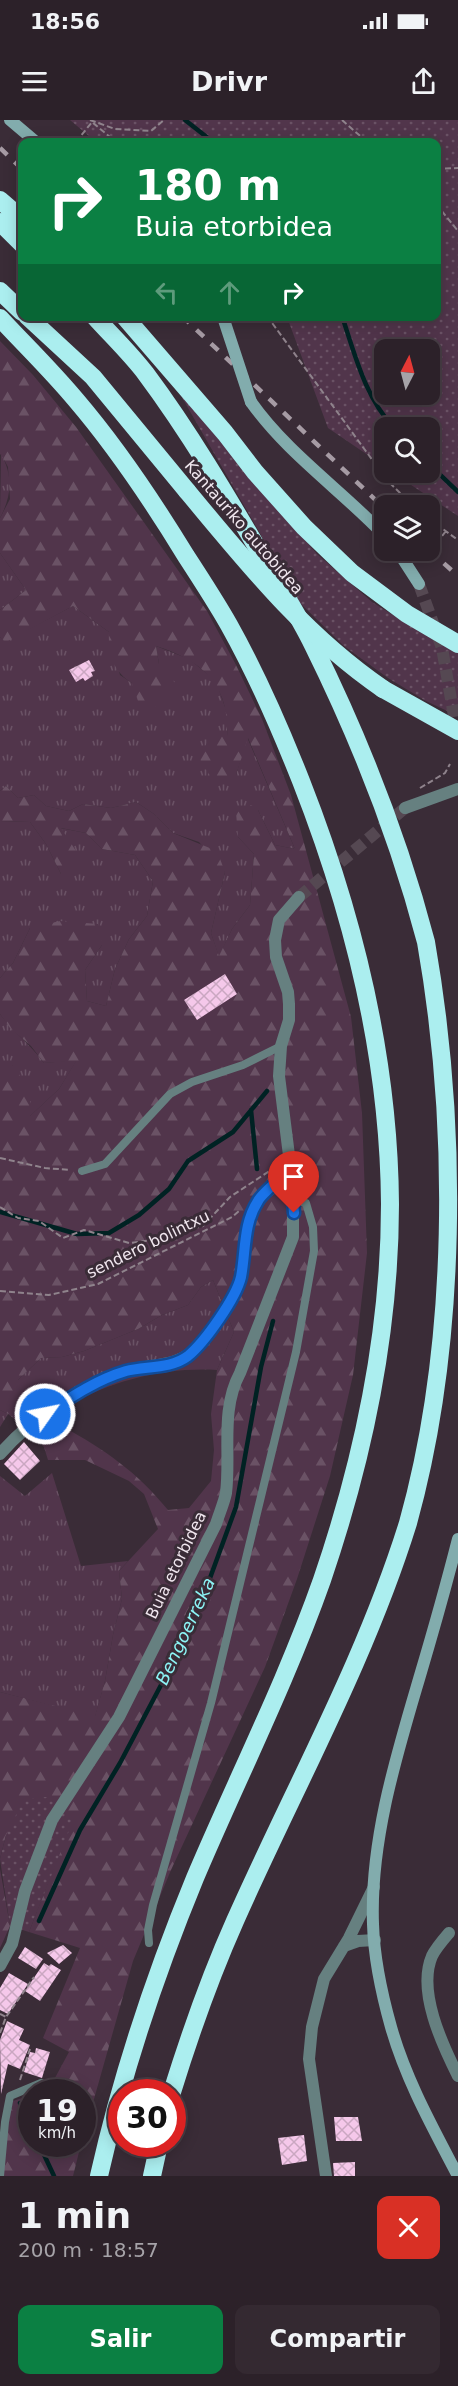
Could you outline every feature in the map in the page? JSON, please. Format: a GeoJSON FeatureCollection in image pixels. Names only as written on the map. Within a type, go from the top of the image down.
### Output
{"type":"FeatureCollection","features":[{"type":"Feature","properties":{"kind":"highway"},"geometry":{"type":"LineString","coordinates":[[0,200],[18,216]]}},
{"type":"Feature","properties":{"kind":"highway"},"geometry":{"type":"LineString","coordinates":[[0,222],[18,240]]}},
{"type":"Feature","properties":{"kind":"highway"},"geometry":{"type":"LineString","coordinates":[[0,291],[18,308]]}},
{"type":"Feature","properties":{"kind":"highway"},"geometry":{"type":"LineString","coordinates":[[0,318],[76,400],[165,521],[230,626],[271,710],[313,812],[354,941],[370,1004],[388,1155],[388,1248],[380,1346],[359,1452],[340,1524],[302,1632],[195,1878],[150,1994],[124,2077],[99,2176]]}},
{"type":"Feature","properties":{"kind":"highway","name":"Kantauriko autobidea"},"geometry":{"type":"LineString","coordinates":[[32,321],[93,377],[295,615],[339,656],[383,689],[458,731]]}},
{"type":"Feature","properties":{"kind":"highway"},"geometry":{"type":"LineString","coordinates":[[98,321],[144,372],[233,507],[311,640],[374,779],[404,863],[428,946],[444,1033],[455,1130],[457,1236],[454,1291],[436,1415],[422,1478],[391,1573],[357,1659],[233,1924],[196,2016],[176,2079]]}},
{"type":"Feature","properties":{"kind":"highway"},"geometry":{"type":"LineString","coordinates":[[128,321],[304,527],[352,573],[407,614],[458,644]]}},
{"type":"Feature","properties":{"kind":"highway"},"geometry":{"type":"LineString","coordinates":[[152,2176],[156,2157]]}},
{"type":"Feature","properties":{"kind":"street"},"geometry":{"type":"LineString","coordinates":[[10,120],[31,138]]}},
{"type":"Feature","properties":{"kind":"street"},"geometry":{"type":"LineString","coordinates":[[224,321],[251,402],[278,435],[374,524]]}},
{"type":"Feature","properties":{"kind":"street"},"geometry":{"type":"LineString","coordinates":[[404,561],[419,584]]}},
{"type":"Feature","properties":{"kind":"street"},"geometry":{"type":"LineString","coordinates":[[405,808],[458,789]]}},
{"type":"Feature","properties":{"kind":"street","name":"Buia etorbidea"},"geometry":{"type":"LineString","coordinates":[[0,1966],[12,1944],[25,1891],[52,1820],[119,1717],[216,1524],[226,1494],[228,1415],[232,1388],[240,1374],[293,1237],[294,1200],[279,1076],[281,1046],[289,1020],[289,1004],[288,992],[276,957],[275,940],[279,920],[299,897]]}},
{"type":"Feature","properties":{"kind":"street"},"geometry":{"type":"LineString","coordinates":[[0,1454],[13,1439],[89,1386],[127,1371],[175,1362],[185,1358],[197,1348],[206,1338],[240,1279],[250,1217],[258,1201],[290,1169]]}},
{"type":"Feature","properties":{"kind":"street"},"geometry":{"type":"LineString","coordinates":[[458,1539],[397,1754],[382,1821],[373,1924],[390,2026],[405,2069],[458,2176]]}},
{"type":"Feature","properties":{"kind":"street"},"geometry":{"type":"LineString","coordinates":[[326,2176],[309,2059],[312,2027],[324,1979],[344,1946],[375,1885]]}},
{"type":"Feature","properties":{"kind":"street"},"geometry":{"type":"LineString","coordinates":[[448,1933],[433,1954],[429,1966],[429,1992],[439,2038],[458,2076]]}},
{"type":"Feature","properties":{"kind":"street"},"geometry":{"type":"LineString","coordinates":[[344,1946],[358,1941],[375,1940]]}},
{"type":"Feature","properties":{"kind":"lane"},"geometry":{"type":"LineString","coordinates":[[82,1171],[105,1164],[170,1094],[192,1082],[243,1065],[281,1046]]}},
{"type":"Feature","properties":{"kind":"lane"},"geometry":{"type":"LineString","coordinates":[[149,1943],[148,1930],[153,1905],[211,1703],[296,1352],[314,1251],[313,1227],[306,1203],[294,1200]]}},
{"type":"Feature","properties":{"kind":"lane"},"geometry":{"type":"LineString","coordinates":[[0,2176],[4,2122],[10,2096],[18,2093]]}},
{"type":"Feature","properties":{"kind":"path"},"geometry":{"type":"LineString","coordinates":[[91,121],[116,129],[151,131],[164,120]]}},
{"type":"Feature","properties":{"kind":"path"},"geometry":{"type":"LineString","coordinates":[[342,120],[362,138]]}},
{"type":"Feature","properties":{"kind":"path"},"geometry":{"type":"LineString","coordinates":[[79,138],[91,121]]}},
{"type":"Feature","properties":{"kind":"path"},"geometry":{"type":"LineString","coordinates":[[91,121],[111,138]]}},
{"type":"Feature","properties":{"kind":"path"},"geometry":{"type":"LineString","coordinates":[[441,169],[458,168]]}},
{"type":"Feature","properties":{"kind":"path"},"geometry":{"type":"LineString","coordinates":[[441,210],[458,231]]}},
{"type":"Feature","properties":{"kind":"path"},"geometry":{"type":"LineString","coordinates":[[271,321],[387,480],[403,495]]}},
{"type":"Feature","properties":{"kind":"path"},"geometry":{"type":"LineString","coordinates":[[440,527],[458,540]]}},
{"type":"Feature","properties":{"kind":"path"},"geometry":{"type":"LineString","coordinates":[[440,541],[446,531]]}},
{"type":"Feature","properties":{"kind":"path"},"geometry":{"type":"LineString","coordinates":[[418,789],[445,773],[450,764]]}},
{"type":"Feature","properties":{"kind":"path"},"geometry":{"type":"LineString","coordinates":[[0,1158],[45,1168],[82,1171]]}},
{"type":"Feature","properties":{"kind":"path"},"geometry":{"type":"LineString","coordinates":[[0,1207],[18,1218],[39,1221],[63,1238],[84,1230],[129,1243],[154,1240],[203,1226],[230,1197],[249,1183],[278,1165],[290,1169]]}},
{"type":"Feature","properties":{"kind":"path","name":"sendero bolintxu"},"geometry":{"type":"LineString","coordinates":[[0,1291],[49,1295],[98,1284],[231,1217],[240,1210]]}},
{"type":"Feature","properties":{"kind":"path"},"geometry":{"type":"LineString","coordinates":[[0,2033],[6,2017],[34,1977]]}},
{"type":"Feature","properties":{"kind":"path"},"geometry":{"type":"LineString","coordinates":[[0,2014],[6,2017]]}},
{"type":"Feature","properties":{"kind":"path"},"geometry":{"type":"LineString","coordinates":[[15,2094],[30,2049]]}},
{"type":"Feature","properties":{"kind":"green space"},"geometry":{"type":"Polygon","coordinates":[[[70,120],[458,120],[458,516],[440,504],[440,495],[426,495],[408,483],[440,483],[440,417],[374,417],[374,459],[328,428],[288,321],[441,321],[441,138],[91,138],[70,120]]]}},
{"type":"Feature","properties":{"kind":"green space"},"geometry":{"type":"Polygon","coordinates":[[[0,341],[33,375],[76,427],[207,611],[262,719],[291,795],[351,1017],[362,1113],[367,1253],[353,1375],[330,1476],[297,1579],[265,1667],[171,1870],[133,1961],[96,2092],[96,2079],[54,2079],[69,2052],[43,2038],[80,1948],[29,1932],[73,1818],[6,1835],[0,1859],[0,1692],[95,1716],[105,1681],[122,1599],[119,1571],[158,1529],[144,1494],[129,1481],[85,1460],[48,1460],[44,1447],[34,1434],[58,1417],[65,1416],[62,1426],[119,1462],[168,1510],[189,1508],[211,1481],[214,1450],[211,1414],[217,1370],[234,1332],[213,1280],[201,1287],[188,1305],[162,1315],[138,1329],[84,1351],[62,1357],[41,1358],[18,1380],[29,1402],[8,1414],[0,1410],[0,1065],[12,1065],[30,1089],[30,1116],[59,1089],[76,1061],[44,1063],[31,1046],[10,1028],[0,1014],[0,978],[13,963],[30,928],[60,921],[98,924],[102,945],[85,970],[87,1001],[106,1006],[115,969],[129,939],[147,916],[153,881],[135,855],[102,849],[86,833],[61,828],[76,851],[61,874],[46,844],[30,822],[0,821],[0,791],[6,786],[18,798],[34,795],[46,806],[69,811],[83,804],[111,808],[136,802],[154,814],[173,833],[217,851],[225,872],[211,933],[219,956],[232,929],[250,905],[254,854],[238,837],[236,812],[251,805],[258,810],[275,845],[295,849],[248,738],[236,775],[214,782],[199,758],[211,735],[227,737],[224,703],[218,689],[200,668],[173,652],[156,646],[159,664],[176,684],[144,719],[132,683],[120,673],[113,661],[109,632],[73,606],[6,642],[0,637],[0,610],[26,590],[0,553],[0,518],[10,499],[8,467],[0,455],[0,341]]]}},
{"type":"Feature","properties":{"kind":"green space"},"geometry":{"type":"Polygon","coordinates":[[[180,394],[317,554],[372,602],[427,636],[458,649],[458,716],[426,701],[388,678],[344,646],[300,603],[180,394]]]}},
{"type":"Feature","properties":{"kind":"green space"},"geometry":{"type":"Polygon","coordinates":[[[1,453],[8,470],[10,486],[7,502],[0,518],[1,453]]]}},
{"type":"Feature","properties":{"kind":"green space"},"geometry":{"type":"Polygon","coordinates":[[[0,553],[26,590],[0,610],[0,553]]]}},
{"type":"Feature","properties":{"kind":"green space"},"geometry":{"type":"Polygon","coordinates":[[[73,606],[109,632],[120,675],[132,683],[159,664],[156,646],[189,659],[216,681],[228,716],[227,737],[236,775],[247,737],[295,849],[275,845],[258,810],[238,837],[254,854],[250,905],[232,929],[219,957],[211,933],[225,872],[199,842],[173,833],[154,814],[136,802],[111,808],[83,804],[69,811],[46,806],[34,795],[18,798],[6,786],[0,791],[0,637],[6,641],[73,606]]]}},
{"type":"Feature","properties":{"kind":"green space"},"geometry":{"type":"Polygon","coordinates":[[[0,821],[30,822],[46,844],[61,874],[60,828],[86,833],[102,849],[135,855],[153,881],[147,916],[129,939],[115,969],[106,1006],[87,1001],[85,970],[102,945],[30,928],[13,963],[0,978],[0,821]]]}},
{"type":"Feature","properties":{"kind":"green space"},"geometry":{"type":"Polygon","coordinates":[[[0,1014],[44,1063],[77,1060],[59,1089],[29,1117],[12,1065],[0,1065],[0,1014]]]}},
{"type":"Feature","properties":{"kind":"green space"},"geometry":{"type":"Polygon","coordinates":[[[213,1280],[234,1332],[217,1370],[159,1373],[121,1382],[68,1406],[65,1416],[58,1417],[34,1434],[8,1414],[18,1380],[41,1358],[62,1357],[84,1351],[138,1329],[162,1315],[188,1305],[201,1287],[213,1280]]]}},
{"type":"Feature","properties":{"kind":"green space"},"geometry":{"type":"Polygon","coordinates":[[[0,1410],[8,1414],[0,1427],[0,1410]]]}},
{"type":"Feature","properties":{"kind":"green space"},"geometry":{"type":"Polygon","coordinates":[[[52,1473],[81,1566],[128,1561],[119,1571],[122,1599],[95,1717],[0,1692],[0,1476],[25,1496],[52,1473]]]}},
{"type":"Feature","properties":{"kind":"green space"},"geometry":{"type":"Polygon","coordinates":[[[47,1797],[74,1818],[29,1932],[10,1926],[0,1859],[6,1835],[24,1799],[47,1797]]]}},
{"type":"Feature","properties":{"kind":"green space"},"geometry":{"type":"Polygon","coordinates":[[[0,1869],[10,1926],[0,1948],[0,1869]]]}},
{"type":"Feature","properties":{"kind":"green space"},"geometry":{"type":"Polygon","coordinates":[[[18,2099],[18,2157],[78,2157],[73,2176],[0,2176],[0,2158],[13,2101],[18,2099]]]}},
{"type":"Feature","properties":{"kind":"building"},"geometry":{"type":"Polygon","coordinates":[[[89,660],[95,671],[91,672],[93,676],[85,681],[83,678],[76,682],[69,670],[89,660]]]}},
{"type":"Feature","properties":{"kind":"building"},"geometry":{"type":"Polygon","coordinates":[[[225,974],[237,994],[197,1020],[184,1000],[225,974]]]}},
{"type":"Feature","properties":{"kind":"building"},"geometry":{"type":"Polygon","coordinates":[[[24,1442],[40,1461],[20,1480],[4,1464],[24,1442]]]}},
{"type":"Feature","properties":{"kind":"building"},"geometry":{"type":"Polygon","coordinates":[[[63,1945],[72,1953],[59,1964],[47,1953],[63,1945]]]}},
{"type":"Feature","properties":{"kind":"building"},"geometry":{"type":"Polygon","coordinates":[[[25,1947],[43,1959],[36,1969],[18,1958],[25,1947]]]}},
{"type":"Feature","properties":{"kind":"building"},"geometry":{"type":"Polygon","coordinates":[[[44,1963],[61,1970],[40,2001],[25,1991],[44,1963]]]}},
{"type":"Feature","properties":{"kind":"building"},"geometry":{"type":"Polygon","coordinates":[[[9,1973],[28,1984],[8,2014],[0,2010],[0,1988],[9,1973]]]}},
{"type":"Feature","properties":{"kind":"building"},"geometry":{"type":"Polygon","coordinates":[[[7,2021],[24,2029],[19,2040],[30,2045],[20,2069],[8,2064],[1,2094],[0,2040],[7,2021]]]}},
{"type":"Feature","properties":{"kind":"building"},"geometry":{"type":"Polygon","coordinates":[[[36,2048],[50,2052],[42,2078],[24,2072],[30,2052],[35,2053],[36,2048]]]}},
{"type":"Feature","properties":{"kind":"building"},"geometry":{"type":"Polygon","coordinates":[[[334,2117],[358,2117],[362,2141],[336,2141],[334,2117]]]}},
{"type":"Feature","properties":{"kind":"building"},"geometry":{"type":"Polygon","coordinates":[[[304,2135],[307,2161],[282,2165],[278,2138],[304,2135]]]}},
{"type":"Feature","properties":{"kind":"building"},"geometry":{"type":"Polygon","coordinates":[[[355,2162],[355,2176],[334,2176],[333,2163],[355,2162]]]}},
{"type":"Feature","properties":{"kind":"waterway"},"geometry":{"type":"LineString","coordinates":[[185,120],[208,138]]}},
{"type":"Feature","properties":{"kind":"waterway"},"geometry":{"type":"LineString","coordinates":[[344,321],[368,389],[385,417]]}},
{"type":"Feature","properties":{"kind":"waterway"},"geometry":{"type":"LineString","coordinates":[[440,475],[458,492]]}},
{"type":"Feature","properties":{"kind":"waterway"},"geometry":{"type":"LineString","coordinates":[[0,1212],[77,1234],[109,1233],[139,1215],[169,1189],[188,1161],[233,1132],[267,1091]]}},
{"type":"Feature","properties":{"kind":"waterway","name":"Bengoerreka"},"geometry":{"type":"LineString","coordinates":[[251,1110],[257,1169]]}},
{"type":"Feature","properties":{"kind":"waterway","name":"Bengoerreka"},"geometry":{"type":"LineString","coordinates":[[39,1921],[80,1830],[120,1763],[181,1647],[206,1589],[236,1507],[261,1367],[273,1321]]}},
{"type":"Feature","properties":{"kind":"waterway","name":"Bengoerreka"},"geometry":{"type":"LineString","coordinates":[[45,2157],[54,2176]]}},
{"type":"Feature","properties":{"kind":"tunnel"},"geometry":{"type":"LineString","coordinates":[[419,584],[442,648],[457,733]]}},
{"type":"Feature","properties":{"kind":"tunnel"},"geometry":{"type":"LineString","coordinates":[[299,897],[405,808]]}},
{"type":"Feature","properties":{"kind":"railway"},"geometry":{"type":"LineString","coordinates":[[0,148],[18,165]]}},
{"type":"Feature","properties":{"kind":"railway"},"geometry":{"type":"LineString","coordinates":[[187,321],[374,498]]}},
{"type":"Feature","properties":{"kind":"railway"},"geometry":{"type":"LineString","coordinates":[[440,560],[458,576]]}},
{"type":"Feature","properties":{"kind":"route"},"geometry":{"type":"LineString","coordinates":[[45,1414],[89,1386],[127,1371],[160,1366],[185,1358],[206,1338],[230,1300],[240,1279],[244,1243],[250,1217],[258,1201],[290,1169],[294,1213]]}}]}
